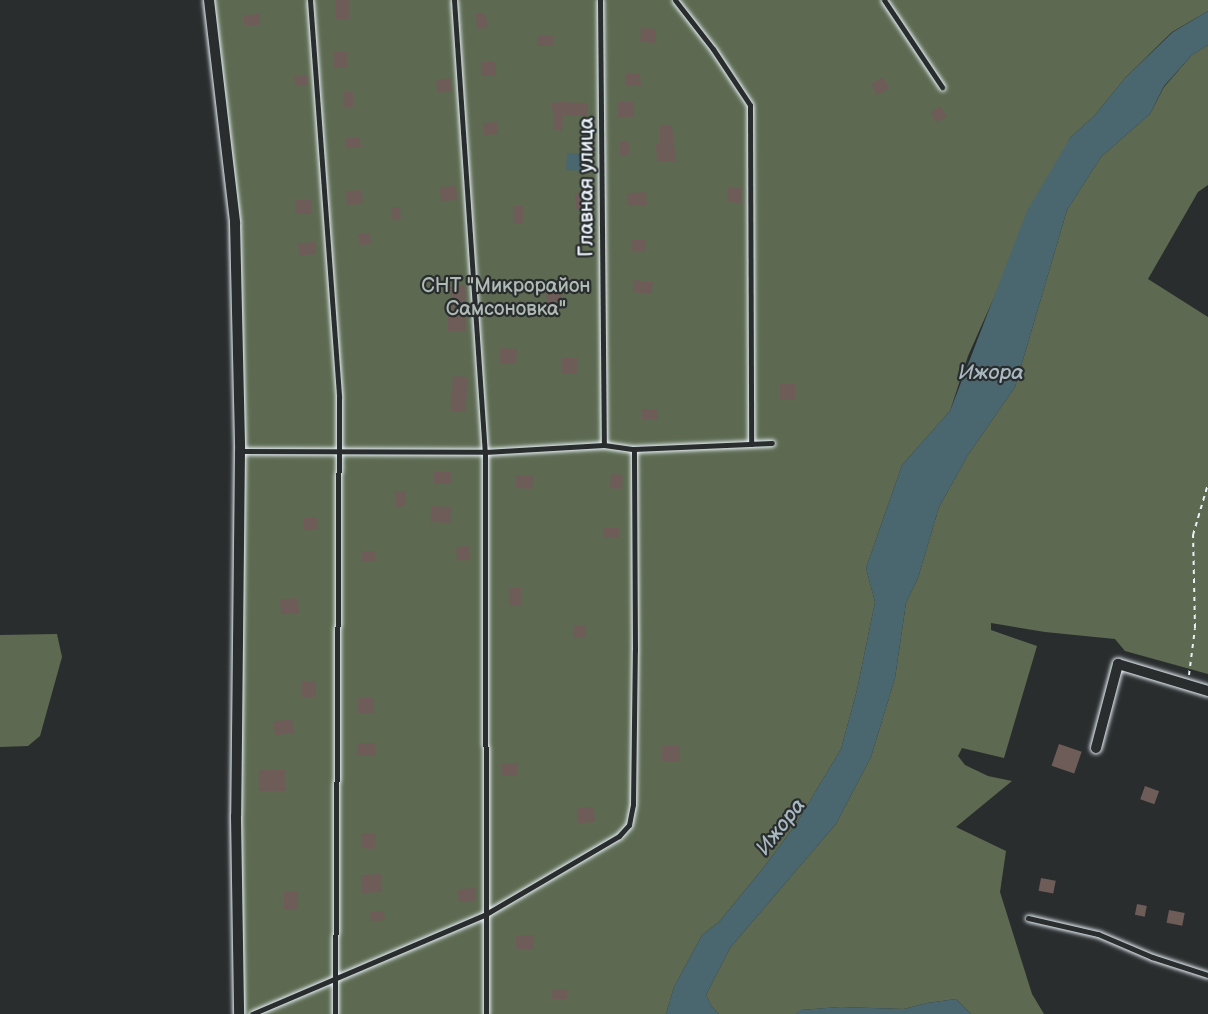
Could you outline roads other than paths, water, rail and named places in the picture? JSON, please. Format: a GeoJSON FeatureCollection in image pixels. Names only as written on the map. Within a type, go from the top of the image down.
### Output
{"type":"FeatureCollection","features":[{"type":"Feature","properties":{"kind":"street"},"geometry":{"type":"LineString","coordinates":[[209,0],[234,223],[240,451],[236,816],[239,1014]]}},
{"type":"Feature","properties":{"kind":"street"},"geometry":{"type":"LineString","coordinates":[[1096,748],[1118,664],[1208,691]]}},
{"type":"Feature","properties":{"kind":"lane"},"geometry":{"type":"LineString","coordinates":[[310,0],[339,397],[335,1014]]}},
{"type":"Feature","properties":{"kind":"lane"},"geometry":{"type":"LineString","coordinates":[[454,0],[485,452],[486,1014]]}},
{"type":"Feature","properties":{"kind":"lane","name":"Главная улица"},"geometry":{"type":"LineString","coordinates":[[600,0],[604,445]]}},
{"type":"Feature","properties":{"kind":"lane"},"geometry":{"type":"LineString","coordinates":[[675,0],[713,49],[750,105],[751,444]]}},
{"type":"Feature","properties":{"kind":"lane"},"geometry":{"type":"LineString","coordinates":[[884,0],[942,87]]}},
{"type":"Feature","properties":{"kind":"lane"},"geometry":{"type":"LineString","coordinates":[[240,451],[485,452],[604,445],[634,449],[772,443]]}},
{"type":"Feature","properties":{"kind":"lane"},"geometry":{"type":"LineString","coordinates":[[252,1014],[486,914],[620,836],[629,825],[633,805],[634,449]]}},
{"type":"Feature","properties":{"kind":"lane"},"geometry":{"type":"LineString","coordinates":[[1028,918],[1098,934],[1152,957],[1208,975]]}},
{"type":"Feature","properties":{"kind":"water","name":"Ижора"},"geometry":{"type":"Polygon","coordinates":[[[1208,11],[1208,45],[1191,56],[1164,86],[1150,114],[1101,157],[1067,210],[1015,387],[968,455],[939,507],[918,578],[906,603],[895,678],[871,757],[836,824],[730,948],[706,995],[712,1007],[719,1014],[666,1014],[674,987],[702,935],[719,922],[764,867],[796,824],[841,749],[857,690],[875,602],[866,568],[902,465],[950,411],[1027,211],[1070,138],[1095,115],[1125,78],[1173,32],[1208,11]]]}},
{"type":"Feature","properties":{"kind":"water"},"geometry":{"type":"Polygon","coordinates":[[[567,153],[582,154],[581,171],[566,170],[567,153]]]}},
{"type":"Feature","properties":{"kind":"water"},"geometry":{"type":"Polygon","coordinates":[[[956,999],[971,1014],[796,1014],[800,1010],[840,1007],[904,1009],[956,999]]]}},
{"type":"Feature","properties":{"kind":"park label","name":"СНТ \"Микрорайон Самсоновка\""},"geometry":{"type":"Point","coordinates":[506,298]}}]}
